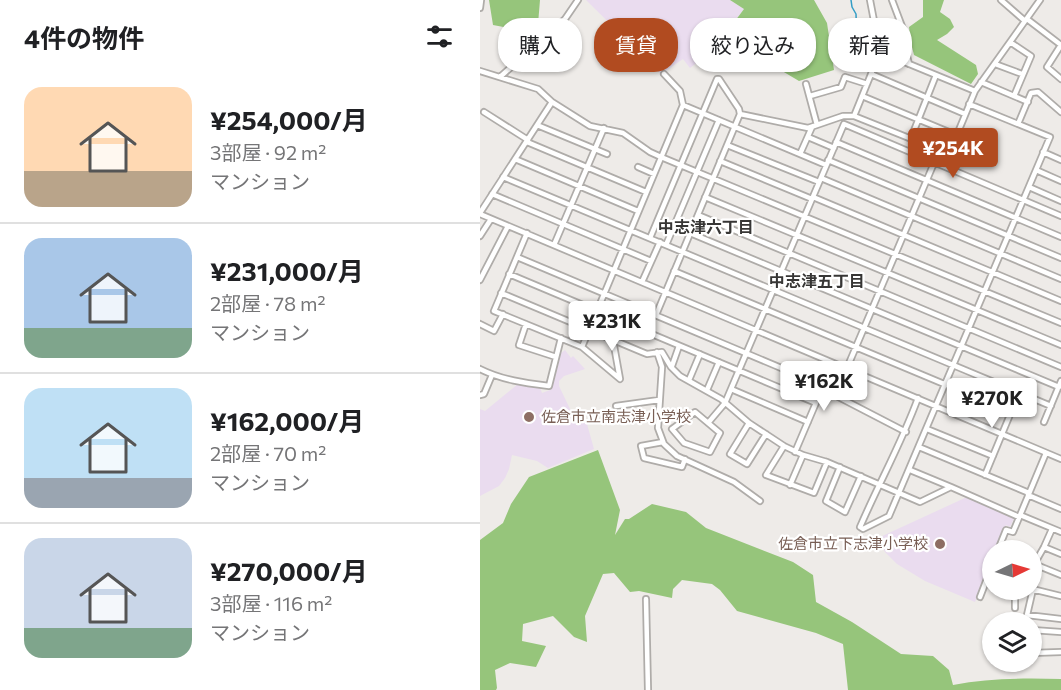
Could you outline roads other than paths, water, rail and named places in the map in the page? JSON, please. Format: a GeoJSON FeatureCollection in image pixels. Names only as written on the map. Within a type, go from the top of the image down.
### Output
{"type":"FeatureCollection","features":[{"type":"Feature","properties":{"kind":"street"},"geometry":{"type":"LineString","coordinates":[[480,8],[481,0]]}},
{"type":"Feature","properties":{"kind":"street"},"geometry":{"type":"LineString","coordinates":[[500,78],[565,19],[578,0]]}},
{"type":"Feature","properties":{"kind":"street"},"geometry":{"type":"LineString","coordinates":[[870,0],[873,18]]}},
{"type":"Feature","properties":{"kind":"street"},"geometry":{"type":"LineString","coordinates":[[892,0],[899,18]]}},
{"type":"Feature","properties":{"kind":"street"},"geometry":{"type":"LineString","coordinates":[[1001,0],[1061,45],[1047,67],[1061,79]]}},
{"type":"Feature","properties":{"kind":"street"},"geometry":{"type":"LineString","coordinates":[[740,114],[808,128],[843,116],[854,116],[949,154],[975,91],[1040,0]]}},
{"type":"Feature","properties":{"kind":"street"},"geometry":{"type":"LineString","coordinates":[[1010,42],[1031,56],[1014,96]]}},
{"type":"Feature","properties":{"kind":"street"},"geometry":{"type":"LineString","coordinates":[[995,64],[1023,74]]}},
{"type":"Feature","properties":{"kind":"street"},"geometry":{"type":"LineString","coordinates":[[912,65],[975,91]]}},
{"type":"Feature","properties":{"kind":"street"},"geometry":{"type":"LineString","coordinates":[[480,71],[538,89],[552,102],[590,126],[623,133],[661,157],[1061,323]]}},
{"type":"Feature","properties":{"kind":"street"},"geometry":{"type":"LineString","coordinates":[[582,347],[683,105],[680,91],[664,74]]}},
{"type":"Feature","properties":{"kind":"street"},"geometry":{"type":"LineString","coordinates":[[854,116],[871,74],[965,114]]}},
{"type":"Feature","properties":{"kind":"street"},"geometry":{"type":"LineString","coordinates":[[911,138],[936,75]]}},
{"type":"Feature","properties":{"kind":"street"},"geometry":{"type":"LineString","coordinates":[[810,96],[841,87],[845,77],[867,84]]}},
{"type":"Feature","properties":{"kind":"street"},"geometry":{"type":"LineString","coordinates":[[650,238],[702,113],[719,79],[740,114],[656,315]]}},
{"type":"Feature","properties":{"kind":"street"},"geometry":{"type":"LineString","coordinates":[[981,82],[1028,102]]}},
{"type":"Feature","properties":{"kind":"street"},"geometry":{"type":"LineString","coordinates":[[800,154],[815,126],[806,84]]}},
{"type":"Feature","properties":{"kind":"street"},"geometry":{"type":"LineString","coordinates":[[1018,124],[1031,93],[1038,92],[1061,112]]}},
{"type":"Feature","properties":{"kind":"street"},"geometry":{"type":"LineString","coordinates":[[862,96],[956,135]]}},
{"type":"Feature","properties":{"kind":"street"},"geometry":{"type":"LineString","coordinates":[[552,102],[480,212],[491,219],[1061,458]]}},
{"type":"Feature","properties":{"kind":"street"},"geometry":{"type":"LineString","coordinates":[[918,398],[906,432],[878,484],[860,527],[863,529],[890,516],[1050,137],[969,104]]}},
{"type":"Feature","properties":{"kind":"street"},"geometry":{"type":"LineString","coordinates":[[683,105],[800,154],[919,198],[1061,258]]}},
{"type":"Feature","properties":{"kind":"street"},"geometry":{"type":"LineString","coordinates":[[484,112],[527,141],[646,192]]}},
{"type":"Feature","properties":{"kind":"street"},"geometry":{"type":"LineString","coordinates":[[666,245],[719,120]]}},
{"type":"Feature","properties":{"kind":"street"},"geometry":{"type":"LineString","coordinates":[[708,423],[725,403],[844,124],[1061,216]]}},
{"type":"Feature","properties":{"kind":"street"},"geometry":{"type":"LineString","coordinates":[[537,125],[606,154]]}},
{"type":"Feature","properties":{"kind":"street"},"geometry":{"type":"LineString","coordinates":[[554,245],[604,128]]}},
{"type":"Feature","properties":{"kind":"street"},"geometry":{"type":"LineString","coordinates":[[808,137],[835,145],[1061,237]]}},
{"type":"Feature","properties":{"kind":"street"},"geometry":{"type":"LineString","coordinates":[[727,145],[912,216],[1061,279]]}},
{"type":"Feature","properties":{"kind":"street"},"geometry":{"type":"LineString","coordinates":[[1043,152],[1061,160]]}},
{"type":"Feature","properties":{"kind":"street"},"geometry":{"type":"LineString","coordinates":[[515,159],[638,211]]}},
{"type":"Feature","properties":{"kind":"street"},"geometry":{"type":"LineString","coordinates":[[720,161],[1061,301]]}},
{"type":"Feature","properties":{"kind":"street"},"geometry":{"type":"LineString","coordinates":[[847,369],[934,163]]}},
{"type":"Feature","properties":{"kind":"street"},"geometry":{"type":"LineString","coordinates":[[638,167],[654,174]]}},
{"type":"Feature","properties":{"kind":"street"},"geometry":{"type":"LineString","coordinates":[[1036,170],[1061,181]]}},
{"type":"Feature","properties":{"kind":"street"},"geometry":{"type":"LineString","coordinates":[[504,177],[1051,406]]}},
{"type":"Feature","properties":{"kind":"street"},"geometry":{"type":"LineString","coordinates":[[1029,187],[1061,201]]}},
{"type":"Feature","properties":{"kind":"street"},"geometry":{"type":"LineString","coordinates":[[492,194],[651,261]]}},
{"type":"Feature","properties":{"kind":"street"},"geometry":{"type":"LineString","coordinates":[[705,197],[1061,345]]}},
{"type":"Feature","properties":{"kind":"street"},"geometry":{"type":"LineString","coordinates":[[698,215],[1061,367]]}},
{"type":"Feature","properties":{"kind":"street"},"geometry":{"type":"LineString","coordinates":[[480,236],[491,219]]}},
{"type":"Feature","properties":{"kind":"street"},"geometry":{"type":"LineString","coordinates":[[480,280],[508,226]]}},
{"type":"Feature","properties":{"kind":"street"},"geometry":{"type":"LineString","coordinates":[[527,233],[494,311],[582,347],[620,379],[613,340]]}},
{"type":"Feature","properties":{"kind":"street"},"geometry":{"type":"LineString","coordinates":[[690,233],[962,347],[1060,384],[1044,422]]}},
{"type":"Feature","properties":{"kind":"street"},"geometry":{"type":"LineString","coordinates":[[642,282],[660,242]]}},
{"type":"Feature","properties":{"kind":"street"},"geometry":{"type":"LineString","coordinates":[[517,257],[823,387],[906,432]]}},
{"type":"Feature","properties":{"kind":"street"},"geometry":{"type":"LineString","coordinates":[[674,271],[1011,412]]}},
{"type":"Feature","properties":{"kind":"street"},"geometry":{"type":"LineString","coordinates":[[509,274],[816,403]]}},
{"type":"Feature","properties":{"kind":"street"},"geometry":{"type":"LineString","coordinates":[[501,293],[642,352],[662,352],[680,376],[707,390],[749,423],[795,452],[840,467],[920,501],[951,487]]}},
{"type":"Feature","properties":{"kind":"street"},"geometry":{"type":"LineString","coordinates":[[480,324],[494,331],[503,315]]}},
{"type":"Feature","properties":{"kind":"street"},"geometry":{"type":"LineString","coordinates":[[526,324],[519,345],[556,357]]}},
{"type":"Feature","properties":{"kind":"street"},"geometry":{"type":"LineString","coordinates":[[480,369],[518,382],[549,386],[561,338]]}},
{"type":"Feature","properties":{"kind":"street"},"geometry":{"type":"LineString","coordinates":[[672,366],[679,346]]}},
{"type":"Feature","properties":{"kind":"street"},"geometry":{"type":"LineString","coordinates":[[657,352],[662,368],[658,428],[669,451],[734,482],[760,501]]}},
{"type":"Feature","properties":{"kind":"street"},"geometry":{"type":"LineString","coordinates":[[689,380],[699,354]]}},
{"type":"Feature","properties":{"kind":"street"},"geometry":{"type":"LineString","coordinates":[[707,390],[719,362]]}},
{"type":"Feature","properties":{"kind":"street"},"geometry":{"type":"LineString","coordinates":[[795,452],[833,363]]}},
{"type":"Feature","properties":{"kind":"street"},"geometry":{"type":"LineString","coordinates":[[480,395],[484,394],[492,375]]}},
{"type":"Feature","properties":{"kind":"street"},"geometry":{"type":"LineString","coordinates":[[731,389],[808,422]]}},
{"type":"Feature","properties":{"kind":"street"},"geometry":{"type":"LineString","coordinates":[[985,475],[1019,393]]}},
{"type":"Feature","properties":{"kind":"street"},"geometry":{"type":"LineString","coordinates":[[616,406],[659,400]]}},
{"type":"Feature","properties":{"kind":"street"},"geometry":{"type":"LineString","coordinates":[[695,412],[708,423],[720,434],[710,452],[684,443],[672,429],[695,412]]}},
{"type":"Feature","properties":{"kind":"street"},"geometry":{"type":"LineString","coordinates":[[749,423],[730,454],[747,464],[766,434]]}},
{"type":"Feature","properties":{"kind":"street"},"geometry":{"type":"LineString","coordinates":[[927,429],[993,456]]}},
{"type":"Feature","properties":{"kind":"street"},"geometry":{"type":"LineString","coordinates":[[663,442],[641,447],[644,458],[682,467],[685,459]]}},
{"type":"Feature","properties":{"kind":"street"},"geometry":{"type":"LineString","coordinates":[[784,446],[766,475],[790,485],[814,493],[827,462]]}},
{"type":"Feature","properties":{"kind":"street"},"geometry":{"type":"LineString","coordinates":[[919,447],[1061,509]]}},
{"type":"Feature","properties":{"kind":"street"},"geometry":{"type":"LineString","coordinates":[[1002,540],[1006,530],[1013,532],[1046,453]]}},
{"type":"Feature","properties":{"kind":"street"},"geometry":{"type":"LineString","coordinates":[[790,485],[803,455]]}},
{"type":"Feature","properties":{"kind":"street"},"geometry":{"type":"LineString","coordinates":[[840,467],[826,501],[845,512],[861,476]]}},
{"type":"Feature","properties":{"kind":"street"},"geometry":{"type":"LineString","coordinates":[[910,470],[1061,532]]}},
{"type":"Feature","properties":{"kind":"street"},"geometry":{"type":"LineString","coordinates":[[1042,550],[1052,529]]}},
{"type":"Feature","properties":{"kind":"street"},"geometry":{"type":"LineString","coordinates":[[1044,547],[1061,554]]}},
{"type":"Feature","properties":{"kind":"street"},"geometry":{"type":"LineString","coordinates":[[1042,569],[1061,575]]}},
{"type":"Feature","properties":{"kind":"street"},"geometry":{"type":"LineString","coordinates":[[1042,591],[1061,596]]}},
{"type":"Feature","properties":{"kind":"street"},"geometry":{"type":"LineString","coordinates":[[980,597],[982,592]]}},
{"type":"Feature","properties":{"kind":"street"},"geometry":{"type":"LineString","coordinates":[[646,599],[648,690]]}},
{"type":"Feature","properties":{"kind":"street"},"geometry":{"type":"LineString","coordinates":[[1015,600],[1015,608]]}},
{"type":"Feature","properties":{"kind":"street"},"geometry":{"type":"LineString","coordinates":[[1030,600],[1027,615],[1061,619]]}},
{"type":"Feature","properties":{"kind":"street"},"geometry":{"type":"LineString","coordinates":[[1042,631],[1061,632]]}},
{"type":"Feature","properties":{"kind":"street"},"geometry":{"type":"LineString","coordinates":[[1042,653],[1061,652]]}},
{"type":"Feature","properties":{"kind":"waterway"},"geometry":{"type":"LineString","coordinates":[[851,0],[856,18]]}},
{"type":"Feature","properties":{"kind":"place","name":"佐倉市立南志津小学校"},"geometry":{"type":"Point","coordinates":[529,417]}},
{"type":"Feature","properties":{"kind":"place","name":"佐倉市立下志津小学校"},"geometry":{"type":"Point","coordinates":[940,544]}},
{"type":"Feature","properties":{"kind":"district","name":"中志津六丁目"},"geometry":{"type":"Point","coordinates":[706,227]}},
{"type":"Feature","properties":{"kind":"district","name":"中志津五丁目"},"geometry":{"type":"Point","coordinates":[817,281]}}]}
